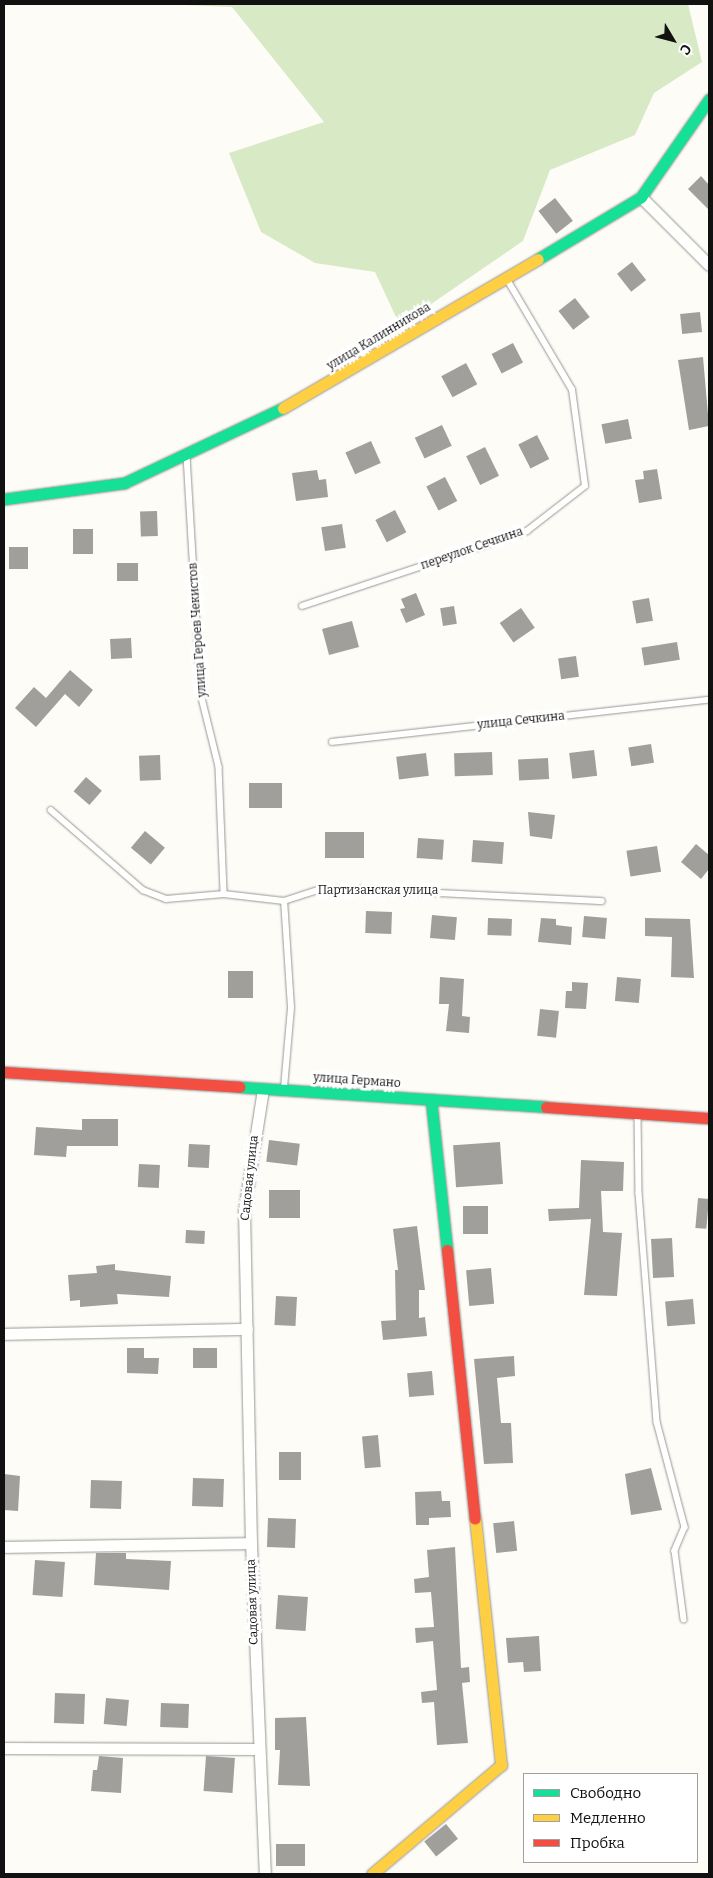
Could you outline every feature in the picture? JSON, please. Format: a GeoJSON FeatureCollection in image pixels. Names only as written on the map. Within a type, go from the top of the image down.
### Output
{"type":"FeatureCollection","features":[{"type":"Feature","properties":{"kind":"street","name":"улица Калинникова"},"geometry":{"type":"LineString","coordinates":[[4,499],[124,483],[301,400],[642,197],[709,99]]}},
{"type":"Feature","properties":{"kind":"street"},"geometry":{"type":"LineString","coordinates":[[642,197],[709,264]]}},
{"type":"Feature","properties":{"kind":"street","name":"улица Германо"},"geometry":{"type":"LineString","coordinates":[[4,1072],[709,1118]]}},
{"type":"Feature","properties":{"kind":"street","name":"Садовая улица"},"geometry":{"type":"LineString","coordinates":[[263,1089],[244,1210],[251,1543],[258,1749],[265,1874]]}},
{"type":"Feature","properties":{"kind":"street"},"geometry":{"type":"LineString","coordinates":[[372,1874],[501,1766],[431,1100]]}},
{"type":"Feature","properties":{"kind":"street"},"geometry":{"type":"LineString","coordinates":[[4,1334],[247,1329]]}},
{"type":"Feature","properties":{"kind":"street"},"geometry":{"type":"LineString","coordinates":[[4,1548],[251,1543]]}},
{"type":"Feature","properties":{"kind":"street"},"geometry":{"type":"LineString","coordinates":[[4,1748],[258,1749]]}},
{"type":"Feature","properties":{"kind":"lane","name":"переулок Сечкина"},"geometry":{"type":"LineString","coordinates":[[302,606],[527,531],[585,486],[572,390],[506,278]]}},
{"type":"Feature","properties":{"kind":"lane","name":"улица Героев Чекистов"},"geometry":{"type":"LineString","coordinates":[[186,454],[201,694],[219,767],[224,894]]}},
{"type":"Feature","properties":{"kind":"lane","name":"улица Сечкина"},"geometry":{"type":"LineString","coordinates":[[332,742],[709,700]]}},
{"type":"Feature","properties":{"kind":"lane"},"geometry":{"type":"LineString","coordinates":[[51,810],[143,890],[166,899],[224,894],[284,901],[291,1008],[284,1090]]}},
{"type":"Feature","properties":{"kind":"lane","name":"Партизанская улица"},"geometry":{"type":"LineString","coordinates":[[284,901],[320,890],[356,889],[602,901]]}},
{"type":"Feature","properties":{"kind":"lane"},"geometry":{"type":"LineString","coordinates":[[638,1114],[639,1193],[657,1422],[685,1527],[675,1551],[684,1619]]}},
{"type":"Feature","properties":{"kind":"green space"},"geometry":{"type":"Polygon","coordinates":[[[159,4],[688,4],[702,62],[654,93],[635,135],[550,170],[523,241],[434,302],[402,330],[375,272],[315,263],[261,232],[229,153],[324,122],[232,7],[159,4]]]}},
{"type":"Feature","properties":{"kind":"building"},"geometry":{"type":"Polygon","coordinates":[[[701,176],[709,185],[709,210],[688,189],[701,176]]]}},
{"type":"Feature","properties":{"kind":"building"},"geometry":{"type":"Polygon","coordinates":[[[555,198],[573,221],[556,234],[538,211],[555,198]]]}},
{"type":"Feature","properties":{"kind":"building"},"geometry":{"type":"Polygon","coordinates":[[[632,262],[646,280],[631,292],[617,274],[632,262]]]}},
{"type":"Feature","properties":{"kind":"building"},"geometry":{"type":"Polygon","coordinates":[[[575,298],[590,317],[573,330],[558,311],[575,298]]]}},
{"type":"Feature","properties":{"kind":"building"},"geometry":{"type":"Polygon","coordinates":[[[700,312],[702,332],[682,334],[680,314],[700,312]]]}},
{"type":"Feature","properties":{"kind":"building"},"geometry":{"type":"Polygon","coordinates":[[[513,343],[523,363],[502,373],[492,354],[513,343]]]}},
{"type":"Feature","properties":{"kind":"building"},"geometry":{"type":"Polygon","coordinates":[[[703,357],[709,426],[689,430],[678,360],[703,357]]]}},
{"type":"Feature","properties":{"kind":"building"},"geometry":{"type":"Polygon","coordinates":[[[466,363],[477,384],[453,397],[441,376],[466,363]]]}},
{"type":"Feature","properties":{"kind":"building"},"geometry":{"type":"Polygon","coordinates":[[[628,419],[632,439],[605,444],[601,424],[628,419]]]}},
{"type":"Feature","properties":{"kind":"building"},"geometry":{"type":"Polygon","coordinates":[[[442,425],[452,446],[425,459],[415,438],[442,425]]]}},
{"type":"Feature","properties":{"kind":"building"},"geometry":{"type":"Polygon","coordinates":[[[537,435],[549,459],[531,469],[518,445],[537,435]]]}},
{"type":"Feature","properties":{"kind":"building"},"geometry":{"type":"Polygon","coordinates":[[[371,441],[381,463],[355,474],[345,452],[371,441]]]}},
{"type":"Feature","properties":{"kind":"building"},"geometry":{"type":"Polygon","coordinates":[[[485,447],[499,476],[480,485],[466,456],[485,447]]]}},
{"type":"Feature","properties":{"kind":"building"},"geometry":{"type":"Polygon","coordinates":[[[657,469],[662,499],[639,503],[635,480],[644,479],[643,471],[657,469]]]}},
{"type":"Feature","properties":{"kind":"building"},"geometry":{"type":"Polygon","coordinates":[[[317,470],[319,480],[326,479],[328,497],[296,501],[292,473],[317,470]]]}},
{"type":"Feature","properties":{"kind":"building"},"geometry":{"type":"Polygon","coordinates":[[[445,477],[457,501],[439,511],[426,487],[445,477]]]}},
{"type":"Feature","properties":{"kind":"building"},"geometry":{"type":"Polygon","coordinates":[[[395,510],[406,532],[387,542],[375,520],[395,510]]]}},
{"type":"Feature","properties":{"kind":"building"},"geometry":{"type":"Polygon","coordinates":[[[157,511],[158,536],[141,537],[140,512],[157,511]]]}},
{"type":"Feature","properties":{"kind":"building"},"geometry":{"type":"Polygon","coordinates":[[[342,524],[346,548],[325,551],[321,527],[342,524]]]}},
{"type":"Feature","properties":{"kind":"building"},"geometry":{"type":"Polygon","coordinates":[[[73,529],[93,529],[93,554],[73,554],[73,529]]]}},
{"type":"Feature","properties":{"kind":"building"},"geometry":{"type":"Polygon","coordinates":[[[9,547],[28,547],[28,569],[9,569],[9,547]]]}},
{"type":"Feature","properties":{"kind":"building"},"geometry":{"type":"Polygon","coordinates":[[[117,563],[138,563],[138,581],[117,581],[117,563]]]}},
{"type":"Feature","properties":{"kind":"building"},"geometry":{"type":"Polygon","coordinates":[[[416,593],[425,615],[406,623],[400,609],[405,608],[401,599],[416,593]]]}},
{"type":"Feature","properties":{"kind":"building"},"geometry":{"type":"Polygon","coordinates":[[[649,598],[653,621],[636,624],[632,601],[649,598]]]}},
{"type":"Feature","properties":{"kind":"building"},"geometry":{"type":"Polygon","coordinates":[[[454,606],[457,624],[443,626],[440,608],[454,606]]]}},
{"type":"Feature","properties":{"kind":"building"},"geometry":{"type":"Polygon","coordinates":[[[521,608],[535,628],[513,643],[500,623],[521,608]]]}},
{"type":"Feature","properties":{"kind":"building"},"geometry":{"type":"Polygon","coordinates":[[[352,621],[359,647],[329,655],[322,629],[352,621]]]}},
{"type":"Feature","properties":{"kind":"building"},"geometry":{"type":"Polygon","coordinates":[[[131,638],[132,658],[111,659],[110,639],[131,638]]]}},
{"type":"Feature","properties":{"kind":"building"},"geometry":{"type":"Polygon","coordinates":[[[677,642],[680,660],[644,665],[641,648],[677,642]]]}},
{"type":"Feature","properties":{"kind":"building"},"geometry":{"type":"Polygon","coordinates":[[[576,656],[579,677],[561,679],[558,659],[576,656]]]}},
{"type":"Feature","properties":{"kind":"building"},"geometry":{"type":"Polygon","coordinates":[[[70,670],[93,690],[79,707],[65,694],[36,727],[15,708],[34,687],[46,698],[70,670]]]}},
{"type":"Feature","properties":{"kind":"building"},"geometry":{"type":"Polygon","coordinates":[[[651,744],[654,763],[631,766],[628,748],[651,744]]]}},
{"type":"Feature","properties":{"kind":"building"},"geometry":{"type":"Polygon","coordinates":[[[594,750],[597,776],[572,779],[569,753],[594,750]]]}},
{"type":"Feature","properties":{"kind":"building"},"geometry":{"type":"Polygon","coordinates":[[[492,752],[493,775],[455,776],[454,753],[492,752]]]}},
{"type":"Feature","properties":{"kind":"building"},"geometry":{"type":"Polygon","coordinates":[[[426,753],[429,776],[399,779],[396,757],[426,753]]]}},
{"type":"Feature","properties":{"kind":"building"},"geometry":{"type":"Polygon","coordinates":[[[160,755],[161,780],[140,781],[139,756],[160,755]]]}},
{"type":"Feature","properties":{"kind":"building"},"geometry":{"type":"Polygon","coordinates":[[[548,758],[549,779],[519,781],[518,760],[548,758]]]}},
{"type":"Feature","properties":{"kind":"building"},"geometry":{"type":"Polygon","coordinates":[[[86,777],[102,791],[89,805],[74,791],[86,777]]]}},
{"type":"Feature","properties":{"kind":"building"},"geometry":{"type":"Polygon","coordinates":[[[249,783],[282,783],[282,808],[249,808],[249,783]]]}},
{"type":"Feature","properties":{"kind":"building"},"geometry":{"type":"Polygon","coordinates":[[[528,812],[555,815],[552,839],[530,836],[528,812]]]}},
{"type":"Feature","properties":{"kind":"building"},"geometry":{"type":"Polygon","coordinates":[[[145,831],[165,848],[151,865],[131,848],[145,831]]]}},
{"type":"Feature","properties":{"kind":"building"},"geometry":{"type":"Polygon","coordinates":[[[325,832],[364,832],[364,858],[325,858],[325,832]]]}},
{"type":"Feature","properties":{"kind":"building"},"geometry":{"type":"Polygon","coordinates":[[[418,838],[444,840],[443,860],[417,858],[418,838]]]}},
{"type":"Feature","properties":{"kind":"building"},"geometry":{"type":"Polygon","coordinates":[[[473,840],[504,842],[502,864],[471,862],[473,840]]]}},
{"type":"Feature","properties":{"kind":"building"},"geometry":{"type":"Polygon","coordinates":[[[696,844],[709,855],[709,869],[701,879],[681,862],[696,844]]]}},
{"type":"Feature","properties":{"kind":"building"},"geometry":{"type":"Polygon","coordinates":[[[657,846],[661,872],[630,877],[626,851],[657,846]]]}},
{"type":"Feature","properties":{"kind":"building"},"geometry":{"type":"Polygon","coordinates":[[[366,911],[392,912],[391,934],[365,933],[366,911]]]}},
{"type":"Feature","properties":{"kind":"building"},"geometry":{"type":"Polygon","coordinates":[[[432,915],[457,917],[455,940],[430,938],[432,915]]]}},
{"type":"Feature","properties":{"kind":"building"},"geometry":{"type":"Polygon","coordinates":[[[584,916],[607,918],[605,939],[582,937],[584,916]]]}},
{"type":"Feature","properties":{"kind":"building"},"geometry":{"type":"Polygon","coordinates":[[[488,918],[512,919],[511,936],[487,935],[488,918]]]}},
{"type":"Feature","properties":{"kind":"building"},"geometry":{"type":"Polygon","coordinates":[[[541,918],[556,919],[556,925],[572,927],[571,945],[538,942],[541,918]]]}},
{"type":"Feature","properties":{"kind":"building"},"geometry":{"type":"Polygon","coordinates":[[[645,918],[690,919],[694,978],[671,977],[672,937],[645,936],[645,918]]]}},
{"type":"Feature","properties":{"kind":"building"},"geometry":{"type":"Polygon","coordinates":[[[228,971],[253,971],[253,998],[228,998],[228,971]]]}},
{"type":"Feature","properties":{"kind":"building"},"geometry":{"type":"Polygon","coordinates":[[[440,977],[464,979],[462,1016],[470,1017],[469,1033],[446,1031],[449,1004],[439,1004],[440,977]]]}},
{"type":"Feature","properties":{"kind":"building"},"geometry":{"type":"Polygon","coordinates":[[[617,977],[641,979],[639,1003],[615,1001],[617,977]]]}},
{"type":"Feature","properties":{"kind":"building"},"geometry":{"type":"Polygon","coordinates":[[[572,982],[588,983],[586,1009],[565,1008],[566,991],[572,991],[572,982]]]}},
{"type":"Feature","properties":{"kind":"building"},"geometry":{"type":"Polygon","coordinates":[[[540,1009],[559,1011],[556,1038],[537,1036],[540,1009]]]}},
{"type":"Feature","properties":{"kind":"building"},"geometry":{"type":"Polygon","coordinates":[[[82,1119],[118,1119],[118,1146],[67,1146],[66,1157],[34,1155],[36,1127],[82,1130],[82,1119]]]}},
{"type":"Feature","properties":{"kind":"building"},"geometry":{"type":"Polygon","coordinates":[[[269,1140],[300,1144],[297,1166],[266,1162],[269,1140]]]}},
{"type":"Feature","properties":{"kind":"building"},"geometry":{"type":"Polygon","coordinates":[[[500,1142],[503,1184],[456,1187],[453,1145],[500,1142]]]}},
{"type":"Feature","properties":{"kind":"building"},"geometry":{"type":"Polygon","coordinates":[[[189,1144],[210,1145],[209,1168],[188,1167],[189,1144]]]}},
{"type":"Feature","properties":{"kind":"building"},"geometry":{"type":"Polygon","coordinates":[[[581,1160],[624,1162],[623,1191],[601,1191],[603,1232],[622,1233],[617,1296],[584,1295],[591,1219],[549,1221],[548,1209],[579,1208],[581,1160]]]}},
{"type":"Feature","properties":{"kind":"building"},"geometry":{"type":"Polygon","coordinates":[[[139,1164],[160,1165],[159,1188],[138,1187],[139,1164]]]}},
{"type":"Feature","properties":{"kind":"building"},"geometry":{"type":"Polygon","coordinates":[[[269,1190],[300,1190],[300,1218],[269,1218],[269,1190]]]}},
{"type":"Feature","properties":{"kind":"building"},"geometry":{"type":"Polygon","coordinates":[[[698,1198],[709,1199],[706,1229],[695,1228],[698,1198]]]}},
{"type":"Feature","properties":{"kind":"building"},"geometry":{"type":"Polygon","coordinates":[[[463,1206],[488,1206],[488,1234],[463,1234],[463,1206]]]}},
{"type":"Feature","properties":{"kind":"building"},"geometry":{"type":"Polygon","coordinates":[[[417,1226],[425,1290],[419,1290],[419,1318],[425,1317],[427,1336],[383,1340],[381,1321],[396,1320],[395,1270],[398,1270],[393,1229],[417,1226]]]}},
{"type":"Feature","properties":{"kind":"building"},"geometry":{"type":"Polygon","coordinates":[[[186,1230],[205,1231],[204,1244],[185,1243],[186,1230]]]}},
{"type":"Feature","properties":{"kind":"building"},"geometry":{"type":"Polygon","coordinates":[[[672,1238],[674,1277],[653,1278],[651,1239],[672,1238]]]}},
{"type":"Feature","properties":{"kind":"building"},"geometry":{"type":"Polygon","coordinates":[[[115,1264],[115,1270],[171,1276],[169,1297],[117,1294],[118,1304],[80,1307],[80,1300],[70,1301],[68,1275],[97,1273],[96,1266],[115,1264]]]}},
{"type":"Feature","properties":{"kind":"building"},"geometry":{"type":"Polygon","coordinates":[[[491,1268],[494,1304],[469,1306],[466,1270],[491,1268]]]}},
{"type":"Feature","properties":{"kind":"building"},"geometry":{"type":"Polygon","coordinates":[[[276,1296],[297,1297],[295,1326],[274,1325],[276,1296]]]}},
{"type":"Feature","properties":{"kind":"building"},"geometry":{"type":"Polygon","coordinates":[[[693,1299],[695,1324],[667,1326],[665,1301],[693,1299]]]}},
{"type":"Feature","properties":{"kind":"building"},"geometry":{"type":"Polygon","coordinates":[[[127,1348],[144,1348],[144,1358],[159,1358],[158,1374],[127,1373],[127,1348]]]}},
{"type":"Feature","properties":{"kind":"building"},"geometry":{"type":"Polygon","coordinates":[[[193,1348],[217,1348],[217,1368],[193,1368],[193,1348]]]}},
{"type":"Feature","properties":{"kind":"building"},"geometry":{"type":"Polygon","coordinates":[[[514,1356],[515,1376],[497,1378],[501,1423],[511,1423],[513,1463],[484,1464],[474,1359],[514,1356]]]}},
{"type":"Feature","properties":{"kind":"building"},"geometry":{"type":"Polygon","coordinates":[[[432,1371],[434,1395],[409,1397],[407,1373],[432,1371]]]}},
{"type":"Feature","properties":{"kind":"building"},"geometry":{"type":"Polygon","coordinates":[[[378,1435],[381,1467],[365,1468],[362,1436],[378,1435]]]}},
{"type":"Feature","properties":{"kind":"building"},"geometry":{"type":"Polygon","coordinates":[[[279,1452],[301,1452],[301,1480],[279,1480],[279,1452]]]}},
{"type":"Feature","properties":{"kind":"building"},"geometry":{"type":"Polygon","coordinates":[[[651,1468],[662,1510],[631,1515],[625,1474],[651,1468]]]}},
{"type":"Feature","properties":{"kind":"building"},"geometry":{"type":"Polygon","coordinates":[[[4,1474],[20,1476],[18,1511],[4,1510],[4,1474]]]}},
{"type":"Feature","properties":{"kind":"building"},"geometry":{"type":"Polygon","coordinates":[[[193,1478],[224,1479],[223,1507],[192,1506],[193,1478]]]}},
{"type":"Feature","properties":{"kind":"building"},"geometry":{"type":"Polygon","coordinates":[[[91,1480],[122,1481],[121,1509],[90,1508],[91,1480]]]}},
{"type":"Feature","properties":{"kind":"building"},"geometry":{"type":"Polygon","coordinates":[[[441,1491],[442,1501],[450,1501],[451,1517],[429,1518],[429,1525],[416,1525],[415,1492],[441,1491]]]}},
{"type":"Feature","properties":{"kind":"building"},"geometry":{"type":"Polygon","coordinates":[[[268,1518],[296,1519],[295,1548],[267,1547],[268,1518]]]}},
{"type":"Feature","properties":{"kind":"building"},"geometry":{"type":"Polygon","coordinates":[[[514,1521],[517,1551],[496,1553],[493,1523],[514,1521]]]}},
{"type":"Feature","properties":{"kind":"building"},"geometry":{"type":"Polygon","coordinates":[[[455,1547],[461,1668],[469,1667],[470,1682],[462,1683],[468,1743],[437,1745],[434,1702],[422,1703],[421,1692],[437,1690],[433,1641],[416,1643],[415,1628],[434,1627],[431,1592],[415,1593],[414,1579],[429,1577],[427,1550],[455,1547]]]}},
{"type":"Feature","properties":{"kind":"building"},"geometry":{"type":"Polygon","coordinates":[[[96,1553],[126,1553],[126,1559],[171,1561],[169,1590],[94,1585],[96,1553]]]}},
{"type":"Feature","properties":{"kind":"building"},"geometry":{"type":"Polygon","coordinates":[[[35,1560],[65,1562],[62,1597],[33,1595],[35,1560]]]}},
{"type":"Feature","properties":{"kind":"building"},"geometry":{"type":"Polygon","coordinates":[[[278,1595],[308,1597],[306,1631],[276,1629],[278,1595]]]}},
{"type":"Feature","properties":{"kind":"building"},"geometry":{"type":"Polygon","coordinates":[[[539,1636],[541,1671],[524,1672],[523,1662],[508,1663],[506,1638],[539,1636]]]}},
{"type":"Feature","properties":{"kind":"building"},"geometry":{"type":"Polygon","coordinates":[[[55,1693],[85,1694],[84,1724],[54,1723],[55,1693]]]}},
{"type":"Feature","properties":{"kind":"building"},"geometry":{"type":"Polygon","coordinates":[[[106,1698],[129,1700],[127,1726],[104,1724],[106,1698]]]}},
{"type":"Feature","properties":{"kind":"building"},"geometry":{"type":"Polygon","coordinates":[[[161,1703],[189,1704],[188,1728],[160,1727],[161,1703]]]}},
{"type":"Feature","properties":{"kind":"building"},"geometry":{"type":"Polygon","coordinates":[[[306,1717],[310,1786],[278,1785],[280,1750],[275,1750],[275,1718],[306,1717]]]}},
{"type":"Feature","properties":{"kind":"building"},"geometry":{"type":"Polygon","coordinates":[[[99,1756],[123,1758],[121,1793],[91,1791],[93,1770],[97,1770],[99,1756]]]}},
{"type":"Feature","properties":{"kind":"building"},"geometry":{"type":"Polygon","coordinates":[[[206,1756],[235,1758],[232,1793],[204,1791],[206,1756]]]}},
{"type":"Feature","properties":{"kind":"building"},"geometry":{"type":"Polygon","coordinates":[[[446,1824],[458,1839],[436,1856],[424,1842],[446,1824]]]}},
{"type":"Feature","properties":{"kind":"building"},"geometry":{"type":"Polygon","coordinates":[[[276,1844],[305,1844],[305,1866],[276,1866],[276,1844]]]}},
{"type":"Feature","properties":{"kind":"traffic: fast"},"geometry":{"type":"LineString","coordinates":[[538,259],[641,197],[709,99]]}},
{"type":"Feature","properties":{"kind":"traffic: fast"},"geometry":{"type":"LineString","coordinates":[[4,499],[124,483],[283,408]]}},
{"type":"Feature","properties":{"kind":"traffic: fast"},"geometry":{"type":"LineString","coordinates":[[240,1087],[546,1107]]}},
{"type":"Feature","properties":{"kind":"traffic: fast"},"geometry":{"type":"LineString","coordinates":[[431,1100],[447,1250]]}},
{"type":"Feature","properties":{"kind":"traffic: slow"},"geometry":{"type":"LineString","coordinates":[[283,408],[538,259]]}},
{"type":"Feature","properties":{"kind":"traffic: slow"},"geometry":{"type":"LineString","coordinates":[[372,1874],[501,1765],[475,1519]]}},
{"type":"Feature","properties":{"kind":"traffic: jam"},"geometry":{"type":"LineString","coordinates":[[4,1072],[240,1087]]}},
{"type":"Feature","properties":{"kind":"traffic: jam"},"geometry":{"type":"LineString","coordinates":[[546,1107],[709,1118]]}},
{"type":"Feature","properties":{"kind":"traffic: jam"},"geometry":{"type":"LineString","coordinates":[[447,1250],[475,1519]]}}]}
